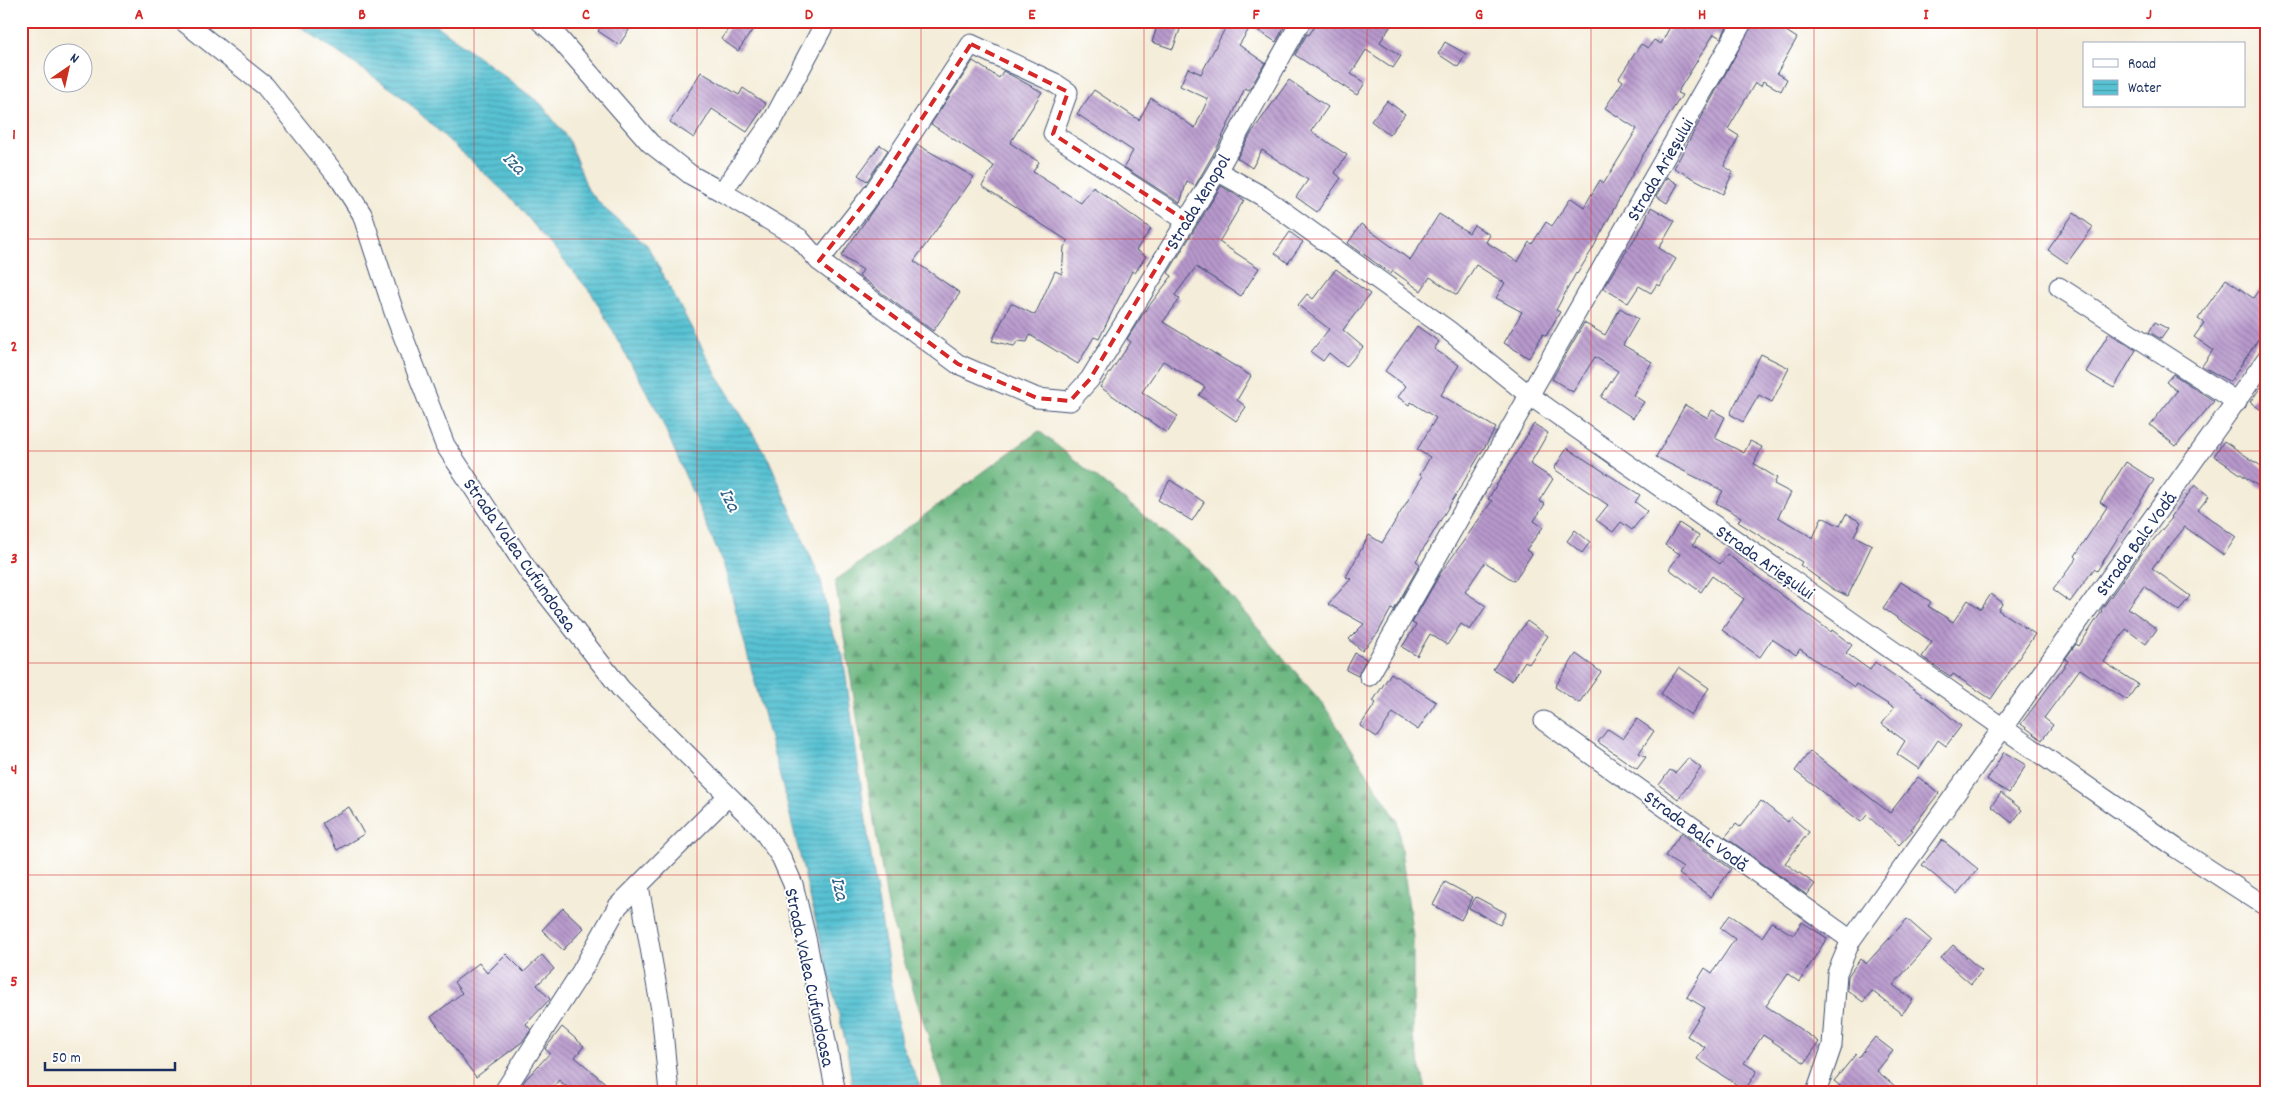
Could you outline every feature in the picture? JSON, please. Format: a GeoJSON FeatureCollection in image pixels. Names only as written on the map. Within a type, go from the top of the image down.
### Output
{"type":"FeatureCollection","features":[{"type":"Feature","properties":{"kind":"street","name":"Strada Valea Cufundoasa"},"geometry":{"type":"LineString","coordinates":[[183,21],[265,86],[341,181],[362,214],[395,315],[445,445],[529,572],[621,689],[760,828],[781,857],[793,884],[807,942],[836,1093]]}},
{"type":"Feature","properties":{"kind":"street"},"geometry":{"type":"LineString","coordinates":[[540,21],[556,35],[650,142],[691,175],[800,238],[819,260],[874,192],[971,44],[1053,82],[1068,92],[1053,134],[1185,220]]}},
{"type":"Feature","properties":{"kind":"street"},"geometry":{"type":"LineString","coordinates":[[722,192],[773,120],[826,21]]}},
{"type":"Feature","properties":{"kind":"street","name":"Strada Xenopol"},"geometry":{"type":"LineString","coordinates":[[819,260],[958,364],[1037,398],[1070,401],[1090,379],[1217,170],[1301,21]]}},
{"type":"Feature","properties":{"kind":"street","name":"Strada Arieșului"},"geometry":{"type":"LineString","coordinates":[[1369,676],[1742,21]]}},
{"type":"Feature","properties":{"kind":"street","name":"Strada Arieșului"},"geometry":{"type":"LineString","coordinates":[[1217,170],[1262,196],[1448,330],[1529,394],[2003,728]]}},
{"type":"Feature","properties":{"kind":"street"},"geometry":{"type":"LineString","coordinates":[[2059,286],[2237,402]]}},
{"type":"Feature","properties":{"kind":"street","name":"Strada Balc Vodă"},"geometry":{"type":"LineString","coordinates":[[1816,1093],[1832,1046],[1837,973],[1850,940],[2267,358]]}},
{"type":"Feature","properties":{"kind":"street","name":"Strada Balc Vodă"},"geometry":{"type":"LineString","coordinates":[[1544,721],[1850,940]]}},
{"type":"Feature","properties":{"kind":"street"},"geometry":{"type":"LineString","coordinates":[[2003,728],[2176,848],[2267,907]]}},
{"type":"Feature","properties":{"kind":"street"},"geometry":{"type":"LineString","coordinates":[[503,1093],[580,972],[618,906],[728,796]]}},
{"type":"Feature","properties":{"kind":"street"},"geometry":{"type":"LineString","coordinates":[[638,886],[661,1010],[669,1093]]}},
{"type":"Feature","properties":{"kind":"highlighted area"},"geometry":{"type":"Polygon","coordinates":[[[971,44],[1068,92],[1053,134],[1185,220],[1090,379],[1070,401],[1037,398],[958,364],[819,261],[874,191],[971,44]]]}},
{"type":"Feature","properties":{"kind":"green space"},"geometry":{"type":"Polygon","coordinates":[[[1039,431],[1200,561],[1323,704],[1397,820],[1413,937],[1413,1038],[1427,1093],[946,1093],[889,913],[835,581],[1039,431]]]}},
{"type":"Feature","properties":{"kind":"water","name":"Iza"},"geometry":{"type":"Polygon","coordinates":[[[292,21],[431,21],[541,104],[568,139],[588,190],[605,209],[647,245],[715,372],[769,460],[821,581],[830,626],[843,656],[870,850],[901,1043],[923,1093],[853,1093],[847,1048],[787,803],[724,566],[658,412],[592,294],[513,200],[399,94],[292,21]]]}},
{"type":"Feature","properties":{"kind":"building"},"geometry":{"type":"Polygon","coordinates":[[[605,21],[635,21],[619,45],[598,31],[605,21]]]}},
{"type":"Feature","properties":{"kind":"building"},"geometry":{"type":"Polygon","coordinates":[[[734,21],[742,21],[753,29],[738,51],[721,39],[734,21]]]}},
{"type":"Feature","properties":{"kind":"building"},"geometry":{"type":"Polygon","coordinates":[[[1159,21],[1183,21],[1173,49],[1152,42],[1159,21]]]}},
{"type":"Feature","properties":{"kind":"building"},"geometry":{"type":"Polygon","coordinates":[[[1229,21],[1287,22],[1276,42],[1251,26],[1239,45],[1265,63],[1249,90],[1245,88],[1219,144],[1195,186],[1187,181],[1180,203],[1124,167],[1133,151],[1077,114],[1094,90],[1139,120],[1151,98],[1195,128],[1208,99],[1180,86],[1188,68],[1201,74],[1229,21]]]}},
{"type":"Feature","properties":{"kind":"building"},"geometry":{"type":"Polygon","coordinates":[[[1318,21],[1394,21],[1380,42],[1401,56],[1393,68],[1366,50],[1351,74],[1365,83],[1357,95],[1295,55],[1307,34],[1309,35],[1318,21]]]}},
{"type":"Feature","properties":{"kind":"building"},"geometry":{"type":"Polygon","coordinates":[[[1673,21],[1730,21],[1721,38],[1714,34],[1677,93],[1682,95],[1641,158],[1592,250],[1576,273],[1556,310],[1560,312],[1546,336],[1543,334],[1529,358],[1504,343],[1522,312],[1496,298],[1505,283],[1476,265],[1457,295],[1430,277],[1421,291],[1393,271],[1391,274],[1348,243],[1361,224],[1410,260],[1439,214],[1469,233],[1474,225],[1490,235],[1486,242],[1518,262],[1529,242],[1532,244],[1546,222],[1552,226],[1571,198],[1584,207],[1600,180],[1604,183],[1637,129],[1605,108],[1623,81],[1619,78],[1641,44],[1648,48],[1654,40],[1661,44],[1673,21]]]}},
{"type":"Feature","properties":{"kind":"building"},"geometry":{"type":"Polygon","coordinates":[[[1754,21],[1780,21],[1789,27],[1786,31],[1797,38],[1777,73],[1787,79],[1781,91],[1763,81],[1761,86],[1755,83],[1728,129],[1739,136],[1724,166],[1733,172],[1723,194],[1674,168],[1754,21]]]}},
{"type":"Feature","properties":{"kind":"building"},"geometry":{"type":"Polygon","coordinates":[[[1445,42],[1466,54],[1458,67],[1438,54],[1445,42]]]}},
{"type":"Feature","properties":{"kind":"building"},"geometry":{"type":"Polygon","coordinates":[[[973,61],[999,78],[1003,71],[1042,92],[1010,143],[1039,162],[1033,172],[1081,203],[1093,187],[1151,229],[1136,250],[1146,256],[1135,273],[1132,271],[1099,339],[1094,337],[1078,364],[1030,335],[1027,342],[1018,341],[1014,346],[992,341],[1011,303],[1035,315],[1055,271],[1062,274],[1064,247],[1068,241],[982,186],[994,166],[931,124],[973,61]]]}},
{"type":"Feature","properties":{"kind":"building"},"geometry":{"type":"Polygon","coordinates":[[[701,72],[739,95],[743,88],[766,104],[747,132],[712,109],[694,138],[670,122],[701,72]]]}},
{"type":"Feature","properties":{"kind":"building"},"geometry":{"type":"Polygon","coordinates":[[[1289,80],[1328,107],[1311,131],[1347,155],[1335,173],[1341,178],[1317,212],[1296,197],[1308,180],[1262,150],[1252,168],[1237,158],[1252,132],[1289,80]]]}},
{"type":"Feature","properties":{"kind":"building"},"geometry":{"type":"Polygon","coordinates":[[[1387,101],[1405,114],[1389,135],[1371,121],[1387,101]]]}},
{"type":"Feature","properties":{"kind":"building"},"geometry":{"type":"Polygon","coordinates":[[[880,145],[888,150],[867,181],[858,175],[880,145]]]}},
{"type":"Feature","properties":{"kind":"building"},"geometry":{"type":"Polygon","coordinates":[[[918,145],[974,177],[914,261],[960,293],[933,331],[859,276],[863,270],[841,256],[918,145]]]}},
{"type":"Feature","properties":{"kind":"building"},"geometry":{"type":"Polygon","coordinates":[[[1667,177],[1678,184],[1667,203],[1656,196],[1667,177]]]}},
{"type":"Feature","properties":{"kind":"building"},"geometry":{"type":"Polygon","coordinates":[[[1221,186],[1244,200],[1219,242],[1259,268],[1241,296],[1196,267],[1175,295],[1180,299],[1163,322],[1251,376],[1237,400],[1246,407],[1236,421],[1199,395],[1205,387],[1163,361],[1142,392],[1178,416],[1167,433],[1100,387],[1131,342],[1127,339],[1145,311],[1172,276],[1168,273],[1221,186]]]}},
{"type":"Feature","properties":{"kind":"building"},"geometry":{"type":"Polygon","coordinates":[[[1651,207],[1675,221],[1659,248],[1676,259],[1660,286],[1657,284],[1651,293],[1639,286],[1628,303],[1603,288],[1642,227],[1651,207]]]}},
{"type":"Feature","properties":{"kind":"building"},"geometry":{"type":"Polygon","coordinates":[[[2074,213],[2093,227],[2067,263],[2048,250],[2074,213]]]}},
{"type":"Feature","properties":{"kind":"building"},"geometry":{"type":"Polygon","coordinates":[[[1290,232],[1303,242],[1288,263],[1275,253],[1290,232]]]}},
{"type":"Feature","properties":{"kind":"building"},"geometry":{"type":"Polygon","coordinates":[[[1336,269],[1370,294],[1343,330],[1363,347],[1346,367],[1329,353],[1323,361],[1311,352],[1329,329],[1298,305],[1307,294],[1313,299],[1336,269]]]}},
{"type":"Feature","properties":{"kind":"building"},"geometry":{"type":"Polygon","coordinates":[[[2226,279],[2253,298],[2267,279],[2267,326],[2230,382],[2202,366],[2213,350],[2194,337],[2204,323],[2198,319],[2226,279]]]}},
{"type":"Feature","properties":{"kind":"building"},"geometry":{"type":"Polygon","coordinates":[[[1620,308],[1638,319],[1623,345],[1652,362],[1633,395],[1644,402],[1633,418],[1601,397],[1618,371],[1595,357],[1573,392],[1552,379],[1584,323],[1605,335],[1620,308]]]}},
{"type":"Feature","properties":{"kind":"building"},"geometry":{"type":"Polygon","coordinates":[[[2155,322],[2168,329],[2161,339],[2149,332],[2155,322]]]}},
{"type":"Feature","properties":{"kind":"building"},"geometry":{"type":"Polygon","coordinates":[[[1417,326],[1439,342],[1434,349],[1459,365],[1441,395],[1496,428],[1416,561],[1420,564],[1394,610],[1391,609],[1378,633],[1362,651],[1349,639],[1364,624],[1328,604],[1351,579],[1346,577],[1369,535],[1382,543],[1422,477],[1420,475],[1430,457],[1417,450],[1436,418],[1411,402],[1409,405],[1398,397],[1406,386],[1385,371],[1417,326]]]}},
{"type":"Feature","properties":{"kind":"building"},"geometry":{"type":"Polygon","coordinates":[[[2109,333],[2136,350],[2114,388],[2086,372],[2109,333]]]}},
{"type":"Feature","properties":{"kind":"building"},"geometry":{"type":"Polygon","coordinates":[[[1761,354],[1789,368],[1772,402],[1759,395],[1743,422],[1730,414],[1761,354]]]}},
{"type":"Feature","properties":{"kind":"building"},"geometry":{"type":"Polygon","coordinates":[[[2173,374],[2214,401],[2176,446],[2150,425],[2177,391],[2166,382],[2173,374]]]}},
{"type":"Feature","properties":{"kind":"building"},"geometry":{"type":"Polygon","coordinates":[[[2267,379],[2267,414],[2250,402],[2267,379]]]}},
{"type":"Feature","properties":{"kind":"building"},"geometry":{"type":"Polygon","coordinates":[[[1685,405],[1708,418],[1712,410],[1725,417],[1715,438],[1744,453],[1750,441],[1762,447],[1754,464],[1777,478],[1774,484],[1791,493],[1778,517],[1813,538],[1822,517],[1840,526],[1846,514],[1861,522],[1854,536],[1872,545],[1848,596],[1833,589],[1800,565],[1802,562],[1738,522],[1741,517],[1716,503],[1723,491],[1656,457],[1685,405]]]}},
{"type":"Feature","properties":{"kind":"building"},"geometry":{"type":"Polygon","coordinates":[[[1534,424],[1548,433],[1530,464],[1553,479],[1539,501],[1545,504],[1534,521],[1543,527],[1526,550],[1532,554],[1514,581],[1485,562],[1465,592],[1486,606],[1470,630],[1461,624],[1447,645],[1430,634],[1417,656],[1402,647],[1416,625],[1412,623],[1440,574],[1492,501],[1488,499],[1534,424]]]}},
{"type":"Feature","properties":{"kind":"building"},"geometry":{"type":"Polygon","coordinates":[[[2224,441],[2267,470],[2267,492],[2214,456],[2224,441]]]}},
{"type":"Feature","properties":{"kind":"building"},"geometry":{"type":"Polygon","coordinates":[[[1567,448],[1640,495],[1635,502],[1647,511],[1632,530],[1621,522],[1613,532],[1596,520],[1608,505],[1554,469],[1567,448]]]}},
{"type":"Feature","properties":{"kind":"building"},"geometry":{"type":"Polygon","coordinates":[[[2126,462],[2154,480],[2097,571],[2094,569],[2070,602],[2053,590],[2077,558],[2075,556],[2107,507],[2100,502],[2126,462]]]}},
{"type":"Feature","properties":{"kind":"building"},"geometry":{"type":"Polygon","coordinates":[[[1170,480],[1204,502],[1192,521],[1158,500],[1170,480]]]}},
{"type":"Feature","properties":{"kind":"building"},"geometry":{"type":"Polygon","coordinates":[[[2195,485],[2209,496],[2198,510],[2236,537],[2224,555],[2185,527],[2152,568],[2190,596],[2179,611],[2144,586],[2128,608],[2157,629],[2146,644],[2126,629],[2104,662],[2138,684],[2127,700],[2080,669],[2044,718],[2053,725],[2042,740],[2021,724],[2068,661],[2065,659],[2076,644],[2079,646],[2101,610],[2195,485]]]}},
{"type":"Feature","properties":{"kind":"building"},"geometry":{"type":"Polygon","coordinates":[[[1679,523],[1699,536],[1693,545],[1720,564],[1727,554],[1831,632],[1832,630],[1852,645],[1846,653],[1870,670],[1875,662],[1931,701],[1961,726],[1946,746],[1938,740],[1919,769],[1897,754],[1905,741],[1882,724],[1894,708],[1856,684],[1854,687],[1800,649],[1796,655],[1772,639],[1760,657],[1722,630],[1744,599],[1712,576],[1701,592],[1669,569],[1680,554],[1665,545],[1679,523]]]}},
{"type":"Feature","properties":{"kind":"building"},"geometry":{"type":"Polygon","coordinates":[[[1575,530],[1590,542],[1582,553],[1567,541],[1575,530]]]}},
{"type":"Feature","properties":{"kind":"building"},"geometry":{"type":"Polygon","coordinates":[[[1901,582],[1931,602],[1928,606],[1953,622],[1968,600],[1981,609],[1991,594],[2003,603],[1998,610],[2035,634],[1991,699],[1953,674],[1951,677],[1922,657],[1932,642],[1883,608],[1901,582]]]}},
{"type":"Feature","properties":{"kind":"building"},"geometry":{"type":"Polygon","coordinates":[[[1527,621],[1548,636],[1529,664],[1525,661],[1512,681],[1493,669],[1527,621]]]}},
{"type":"Feature","properties":{"kind":"building"},"geometry":{"type":"Polygon","coordinates":[[[1355,653],[1366,659],[1358,676],[1346,670],[1355,653]]]}},
{"type":"Feature","properties":{"kind":"building"},"geometry":{"type":"Polygon","coordinates":[[[1576,654],[1601,672],[1579,703],[1555,687],[1576,654]]]}},
{"type":"Feature","properties":{"kind":"building"},"geometry":{"type":"Polygon","coordinates":[[[1679,667],[1709,688],[1691,715],[1661,694],[1679,667]]]}},
{"type":"Feature","properties":{"kind":"building"},"geometry":{"type":"Polygon","coordinates":[[[1391,673],[1436,702],[1418,730],[1393,713],[1377,737],[1360,726],[1376,703],[1373,701],[1391,673]]]}},
{"type":"Feature","properties":{"kind":"building"},"geometry":{"type":"Polygon","coordinates":[[[1637,719],[1654,731],[1639,753],[1646,757],[1637,769],[1598,742],[1608,729],[1623,739],[1637,719]]]}},
{"type":"Feature","properties":{"kind":"building"},"geometry":{"type":"Polygon","coordinates":[[[1810,751],[1890,813],[1918,777],[1939,793],[1911,829],[1913,830],[1899,845],[1867,815],[1861,822],[1795,771],[1810,751]]]}},
{"type":"Feature","properties":{"kind":"building"},"geometry":{"type":"Polygon","coordinates":[[[2004,752],[2026,765],[2009,793],[1987,780],[2004,752]]]}},
{"type":"Feature","properties":{"kind":"building"},"geometry":{"type":"Polygon","coordinates":[[[1688,758],[1701,768],[1678,799],[1659,785],[1670,770],[1675,773],[1688,758]]]}},
{"type":"Feature","properties":{"kind":"building"},"geometry":{"type":"Polygon","coordinates":[[[2001,793],[2022,810],[2012,823],[1991,806],[2001,793]]]}},
{"type":"Feature","properties":{"kind":"building"},"geometry":{"type":"Polygon","coordinates":[[[1761,801],[1788,822],[1791,817],[1809,832],[1785,863],[1815,884],[1807,895],[1725,837],[1736,824],[1740,827],[1761,801]]]}},
{"type":"Feature","properties":{"kind":"building"},"geometry":{"type":"Polygon","coordinates":[[[349,807],[364,834],[337,850],[322,823],[349,807]]]}},
{"type":"Feature","properties":{"kind":"building"},"geometry":{"type":"Polygon","coordinates":[[[1681,833],[1731,869],[1711,897],[1679,874],[1683,868],[1665,856],[1681,833]]]}},
{"type":"Feature","properties":{"kind":"building"},"geometry":{"type":"Polygon","coordinates":[[[1942,840],[1978,869],[1957,894],[1922,865],[1942,840]]]}},
{"type":"Feature","properties":{"kind":"building"},"geometry":{"type":"Polygon","coordinates":[[[1445,882],[1473,897],[1461,920],[1433,905],[1445,882]]]}},
{"type":"Feature","properties":{"kind":"building"},"geometry":{"type":"Polygon","coordinates":[[[1476,897],[1506,913],[1500,925],[1469,908],[1476,897]]]}},
{"type":"Feature","properties":{"kind":"building"},"geometry":{"type":"Polygon","coordinates":[[[563,908],[584,928],[563,950],[542,930],[563,908]]]}},
{"type":"Feature","properties":{"kind":"building"},"geometry":{"type":"Polygon","coordinates":[[[1730,915],[1762,937],[1772,922],[1793,935],[1802,922],[1827,938],[1799,982],[1788,974],[1766,1006],[1819,1042],[1805,1063],[1763,1035],[1744,1063],[1757,1071],[1745,1090],[1697,1059],[1705,1047],[1687,1036],[1705,1008],[1687,997],[1705,968],[1712,973],[1735,939],[1720,928],[1730,915]]]}},
{"type":"Feature","properties":{"kind":"building"},"geometry":{"type":"Polygon","coordinates":[[[1907,919],[1932,941],[1893,985],[1913,1000],[1902,1014],[1872,991],[1863,1002],[1847,990],[1848,976],[1860,959],[1866,964],[1907,919]]]}},
{"type":"Feature","properties":{"kind":"building"},"geometry":{"type":"Polygon","coordinates":[[[1953,945],[1982,971],[1971,984],[1941,958],[1953,945]]]}},
{"type":"Feature","properties":{"kind":"building"},"geometry":{"type":"Polygon","coordinates":[[[506,954],[524,972],[542,955],[554,969],[537,985],[550,999],[526,1024],[531,1030],[522,1042],[476,1077],[431,1017],[462,993],[454,982],[479,963],[487,973],[506,954]]]}},
{"type":"Feature","properties":{"kind":"building"},"geometry":{"type":"Polygon","coordinates":[[[562,1027],[584,1046],[575,1057],[617,1093],[574,1093],[559,1080],[548,1093],[517,1093],[525,1080],[550,1053],[545,1049],[562,1027]]]}},
{"type":"Feature","properties":{"kind":"building"},"geometry":{"type":"Polygon","coordinates":[[[1875,1037],[1893,1051],[1877,1071],[1903,1093],[1849,1093],[1834,1081],[1856,1054],[1859,1057],[1875,1037]]]}}]}
